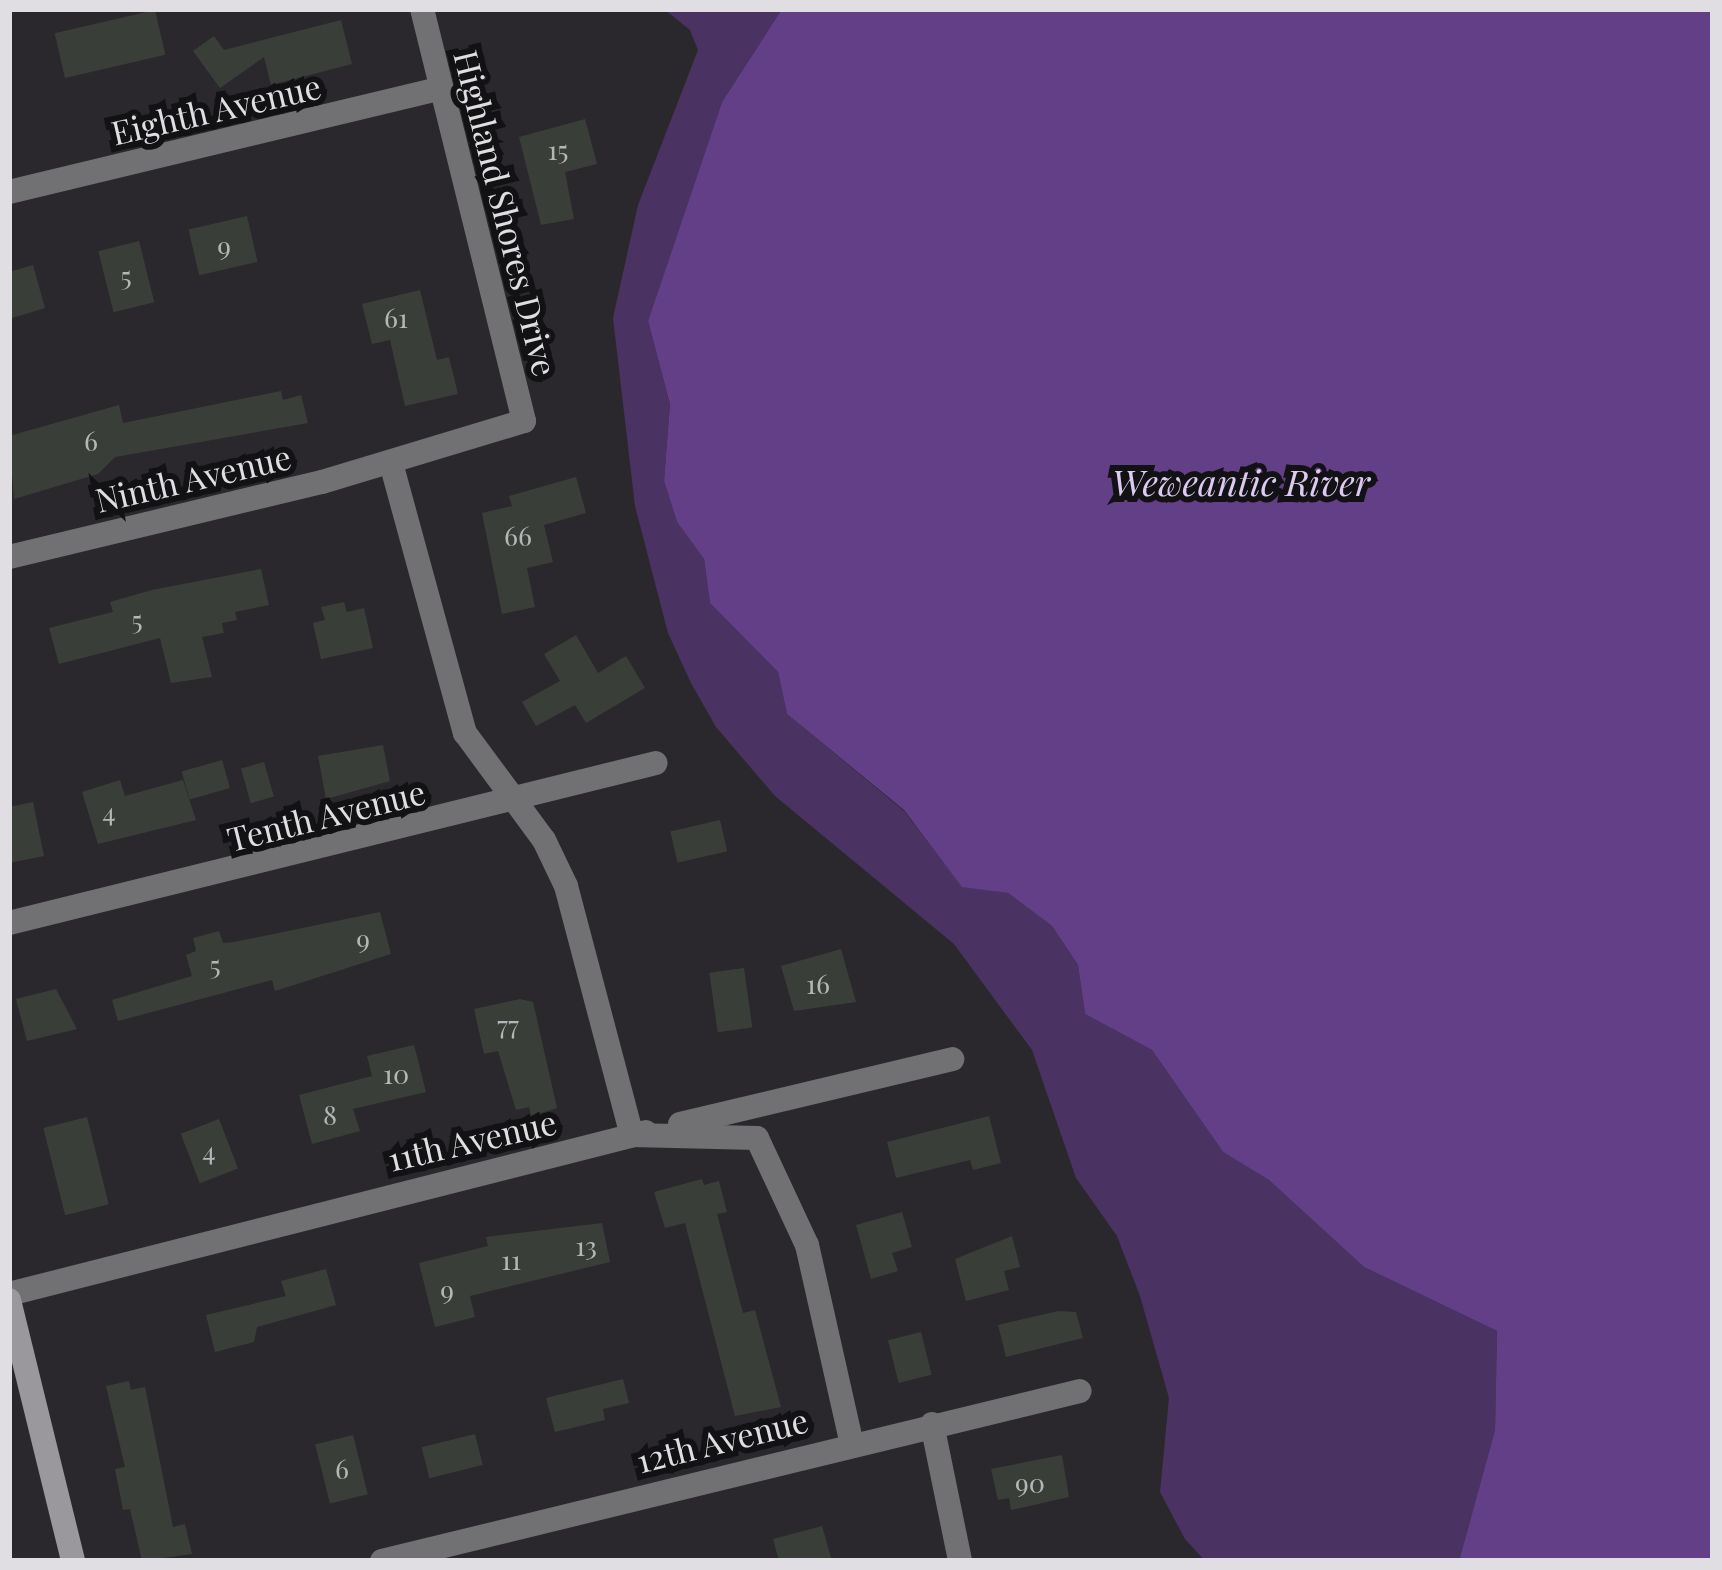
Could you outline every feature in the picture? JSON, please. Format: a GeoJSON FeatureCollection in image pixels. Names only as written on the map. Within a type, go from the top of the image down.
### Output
{"type":"FeatureCollection","features":[{"type":"Feature","properties":{"kind":"street","name":"Highland Shores Drive"},"geometry":{"type":"LineString","coordinates":[[391,464],[524,421],[422,9]]}},
{"type":"Feature","properties":{"kind":"street","name":"Eighth Avenue"},"geometry":{"type":"LineString","coordinates":[[9,192],[439,89]]}},
{"type":"Feature","properties":{"kind":"street","name":"Ninth Avenue"},"geometry":{"type":"LineString","coordinates":[[9,557],[391,464]]}},
{"type":"Feature","properties":{"kind":"street"},"geometry":{"type":"LineString","coordinates":[[391,464],[465,733],[517,803],[566,886],[632,1136],[758,1138],[807,1245],[851,1441]]}},
{"type":"Feature","properties":{"kind":"street","name":"Tenth Avenue"},"geometry":{"type":"LineString","coordinates":[[9,923],[517,803],[656,763]]}},
{"type":"Feature","properties":{"kind":"street","name":"11th Avenue"},"geometry":{"type":"LineString","coordinates":[[9,1297],[632,1136],[952,1059]]}},
{"type":"Feature","properties":{"kind":"street"},"geometry":{"type":"LineString","coordinates":[[9,1297],[73,1561]]}},
{"type":"Feature","properties":{"kind":"street","name":"12th Avenue"},"geometry":{"type":"LineString","coordinates":[[382,1561],[851,1441],[1080,1391]]}},
{"type":"Feature","properties":{"kind":"street"},"geometry":{"type":"LineString","coordinates":[[932,1424],[960,1561]]}},
{"type":"Feature","properties":{"kind":"shaded area"},"geometry":{"type":"Polygon","coordinates":[[[664,9],[782,9],[722,102],[648,321],[670,404],[664,481],[677,522],[704,559],[710,603],[778,672],[787,714],[904,811],[962,886],[1008,893],[1052,926],[1078,965],[1085,1014],[1152,1050],[1223,1152],[1269,1180],[1364,1267],[1497,1331],[1495,1430],[1459,1561],[1205,1561],[1185,1539],[1160,1492],[1169,1398],[1140,1296],[1117,1236],[1076,1178],[1032,1050],[954,944],[775,796],[716,727],[691,683],[668,633],[635,506],[613,318],[638,205],[698,50],[690,30],[664,9]]]}},
{"type":"Feature","properties":{"kind":"water","name":"Weweantic River"},"geometry":{"type":"Polygon","coordinates":[[[782,9],[1713,9],[1713,1561],[1459,1561],[1495,1430],[1497,1331],[1364,1267],[1269,1180],[1223,1152],[1152,1050],[1085,1014],[1078,965],[1052,926],[1008,893],[962,887],[904,810],[787,714],[778,672],[710,603],[704,559],[677,522],[664,481],[670,404],[648,321],[722,102],[782,9]]]}},
{"type":"Feature","properties":{"kind":"building"},"geometry":{"type":"Polygon","coordinates":[[[155,10],[165,55],[65,78],[55,33],[155,10]]]}},
{"type":"Feature","properties":{"kind":"building"},"geometry":{"type":"Polygon","coordinates":[[[341,20],[352,64],[271,85],[264,57],[220,88],[193,51],[214,36],[224,50],[341,20]]]}},
{"type":"Feature","properties":{"kind":"building"},"geometry":{"type":"Polygon","coordinates":[[[585,119],[597,164],[565,172],[574,219],[541,225],[519,137],[585,119]]]}},
{"type":"Feature","properties":{"kind":"building"},"geometry":{"type":"Polygon","coordinates":[[[247,216],[258,262],[199,275],[189,229],[247,216]]]}},
{"type":"Feature","properties":{"kind":"building"},"geometry":{"type":"Polygon","coordinates":[[[139,241],[154,302],[113,312],[98,251],[139,241]]]}},
{"type":"Feature","properties":{"kind":"building"},"geometry":{"type":"Polygon","coordinates":[[[33,265],[45,308],[9,319],[9,272],[33,265]]]}},
{"type":"Feature","properties":{"kind":"building"},"geometry":{"type":"Polygon","coordinates":[[[420,290],[437,360],[449,357],[458,394],[405,406],[390,340],[372,344],[362,304],[420,290]]]}},
{"type":"Feature","properties":{"kind":"building"},"geometry":{"type":"Polygon","coordinates":[[[281,391],[283,400],[301,395],[308,423],[115,457],[98,474],[14,499],[9,436],[119,405],[123,423],[281,391]]]}},
{"type":"Feature","properties":{"kind":"building"},"geometry":{"type":"Polygon","coordinates":[[[576,477],[586,513],[544,525],[553,562],[527,568],[535,607],[502,614],[482,513],[512,506],[509,496],[576,477]]]}},
{"type":"Feature","properties":{"kind":"building"},"geometry":{"type":"Polygon","coordinates":[[[261,569],[269,605],[235,612],[237,620],[222,623],[224,633],[202,637],[212,677],[171,683],[160,638],[59,664],[49,628],[113,612],[110,602],[152,590],[261,569]]]}},
{"type":"Feature","properties":{"kind":"building"},"geometry":{"type":"Polygon","coordinates":[[[344,602],[347,612],[364,608],[373,648],[321,659],[313,623],[325,620],[321,607],[344,602]]]}},
{"type":"Feature","properties":{"kind":"building"},"geometry":{"type":"Polygon","coordinates":[[[576,635],[598,673],[626,656],[645,688],[586,723],[575,705],[536,726],[522,702],[560,681],[544,654],[576,635]]]}},
{"type":"Feature","properties":{"kind":"building"},"geometry":{"type":"Polygon","coordinates":[[[383,745],[390,781],[326,799],[318,756],[383,745]]]}},
{"type":"Feature","properties":{"kind":"building"},"geometry":{"type":"Polygon","coordinates":[[[222,760],[230,788],[190,799],[182,772],[222,760]]]}},
{"type":"Feature","properties":{"kind":"building"},"geometry":{"type":"Polygon","coordinates":[[[264,762],[274,797],[251,803],[241,769],[264,762]]]}},
{"type":"Feature","properties":{"kind":"building"},"geometry":{"type":"Polygon","coordinates":[[[120,780],[125,796],[183,780],[196,820],[98,844],[82,792],[120,780]]]}},
{"type":"Feature","properties":{"kind":"building"},"geometry":{"type":"Polygon","coordinates":[[[33,802],[44,856],[9,863],[9,807],[33,802]]]}},
{"type":"Feature","properties":{"kind":"building"},"geometry":{"type":"Polygon","coordinates":[[[720,820],[727,851],[678,863],[670,831],[720,820]]]}},
{"type":"Feature","properties":{"kind":"building"},"geometry":{"type":"Polygon","coordinates":[[[380,912],[391,954],[275,991],[272,980],[118,1021],[112,1000],[192,976],[186,955],[196,951],[193,938],[219,931],[223,943],[234,942],[380,912]]]}},
{"type":"Feature","properties":{"kind":"building"},"geometry":{"type":"Polygon","coordinates":[[[841,949],[856,1002],[794,1011],[781,966],[841,949]]]}},
{"type":"Feature","properties":{"kind":"building"},"geometry":{"type":"Polygon","coordinates":[[[744,968],[752,1027],[718,1032],[709,973],[744,968]]]}},
{"type":"Feature","properties":{"kind":"building"},"geometry":{"type":"Polygon","coordinates":[[[56,989],[77,1029],[27,1041],[16,999],[56,989]]]}},
{"type":"Feature","properties":{"kind":"building"},"geometry":{"type":"Polygon","coordinates":[[[520,999],[533,1002],[557,1108],[531,1116],[529,1107],[516,1110],[498,1051],[484,1054],[474,1009],[520,999]]]}},
{"type":"Feature","properties":{"kind":"building"},"geometry":{"type":"Polygon","coordinates":[[[414,1045],[426,1092],[353,1109],[360,1131],[312,1144],[299,1095],[372,1076],[367,1056],[414,1045]]]}},
{"type":"Feature","properties":{"kind":"building"},"geometry":{"type":"Polygon","coordinates":[[[989,1116],[1001,1163],[973,1170],[970,1160],[896,1178],[887,1142],[989,1116]]]}},
{"type":"Feature","properties":{"kind":"building"},"geometry":{"type":"Polygon","coordinates":[[[87,1117],[109,1204],[65,1215],[43,1128],[87,1117]]]}},
{"type":"Feature","properties":{"kind":"building"},"geometry":{"type":"Polygon","coordinates":[[[219,1119],[238,1168],[200,1183],[181,1134],[219,1119]]]}},
{"type":"Feature","properties":{"kind":"building"},"geometry":{"type":"Polygon","coordinates":[[[702,1179],[704,1185],[719,1181],[727,1212],[717,1214],[743,1313],[755,1310],[781,1407],[735,1416],[685,1223],[665,1228],[654,1192],[702,1179]]]}},
{"type":"Feature","properties":{"kind":"building"},"geometry":{"type":"Polygon","coordinates":[[[902,1212],[912,1247],[892,1253],[898,1271],[871,1279],[856,1225],[902,1212]]]}},
{"type":"Feature","properties":{"kind":"building"},"geometry":{"type":"Polygon","coordinates":[[[602,1223],[610,1262],[470,1296],[475,1317],[435,1327],[419,1263],[488,1246],[486,1237],[602,1223]]]}},
{"type":"Feature","properties":{"kind":"building"},"geometry":{"type":"Polygon","coordinates":[[[1012,1236],[1020,1267],[1004,1271],[1009,1290],[966,1301],[955,1259],[1012,1236]]]}},
{"type":"Feature","properties":{"kind":"building"},"geometry":{"type":"Polygon","coordinates":[[[326,1269],[336,1305],[257,1327],[254,1342],[215,1352],[206,1315],[286,1296],[281,1281],[326,1269]]]}},
{"type":"Feature","properties":{"kind":"building"},"geometry":{"type":"Polygon","coordinates":[[[1058,1311],[1076,1312],[1083,1338],[1006,1357],[998,1325],[1058,1311]]]}},
{"type":"Feature","properties":{"kind":"building"},"geometry":{"type":"Polygon","coordinates":[[[921,1332],[932,1375],[899,1383],[888,1340],[921,1332]]]}},
{"type":"Feature","properties":{"kind":"building"},"geometry":{"type":"Polygon","coordinates":[[[623,1379],[629,1403],[603,1409],[605,1420],[555,1432],[546,1398],[623,1379]]]}},
{"type":"Feature","properties":{"kind":"building"},"geometry":{"type":"Polygon","coordinates":[[[129,1381],[131,1390],[145,1387],[173,1527],[185,1524],[192,1554],[142,1561],[130,1509],[123,1510],[115,1469],[125,1467],[106,1386],[129,1381]]]}},
{"type":"Feature","properties":{"kind":"building"},"geometry":{"type":"Polygon","coordinates":[[[475,1434],[483,1465],[429,1478],[422,1447],[475,1434]]]}},
{"type":"Feature","properties":{"kind":"building"},"geometry":{"type":"Polygon","coordinates":[[[353,1435],[368,1494],[330,1504],[315,1444],[353,1435]]]}},
{"type":"Feature","properties":{"kind":"building"},"geometry":{"type":"Polygon","coordinates":[[[1062,1455],[1069,1497],[1011,1510],[1009,1498],[998,1500],[991,1469],[1062,1455]]]}},
{"type":"Feature","properties":{"kind":"building"},"geometry":{"type":"Polygon","coordinates":[[[822,1526],[832,1561],[779,1561],[773,1539],[822,1526]]]}}]}
